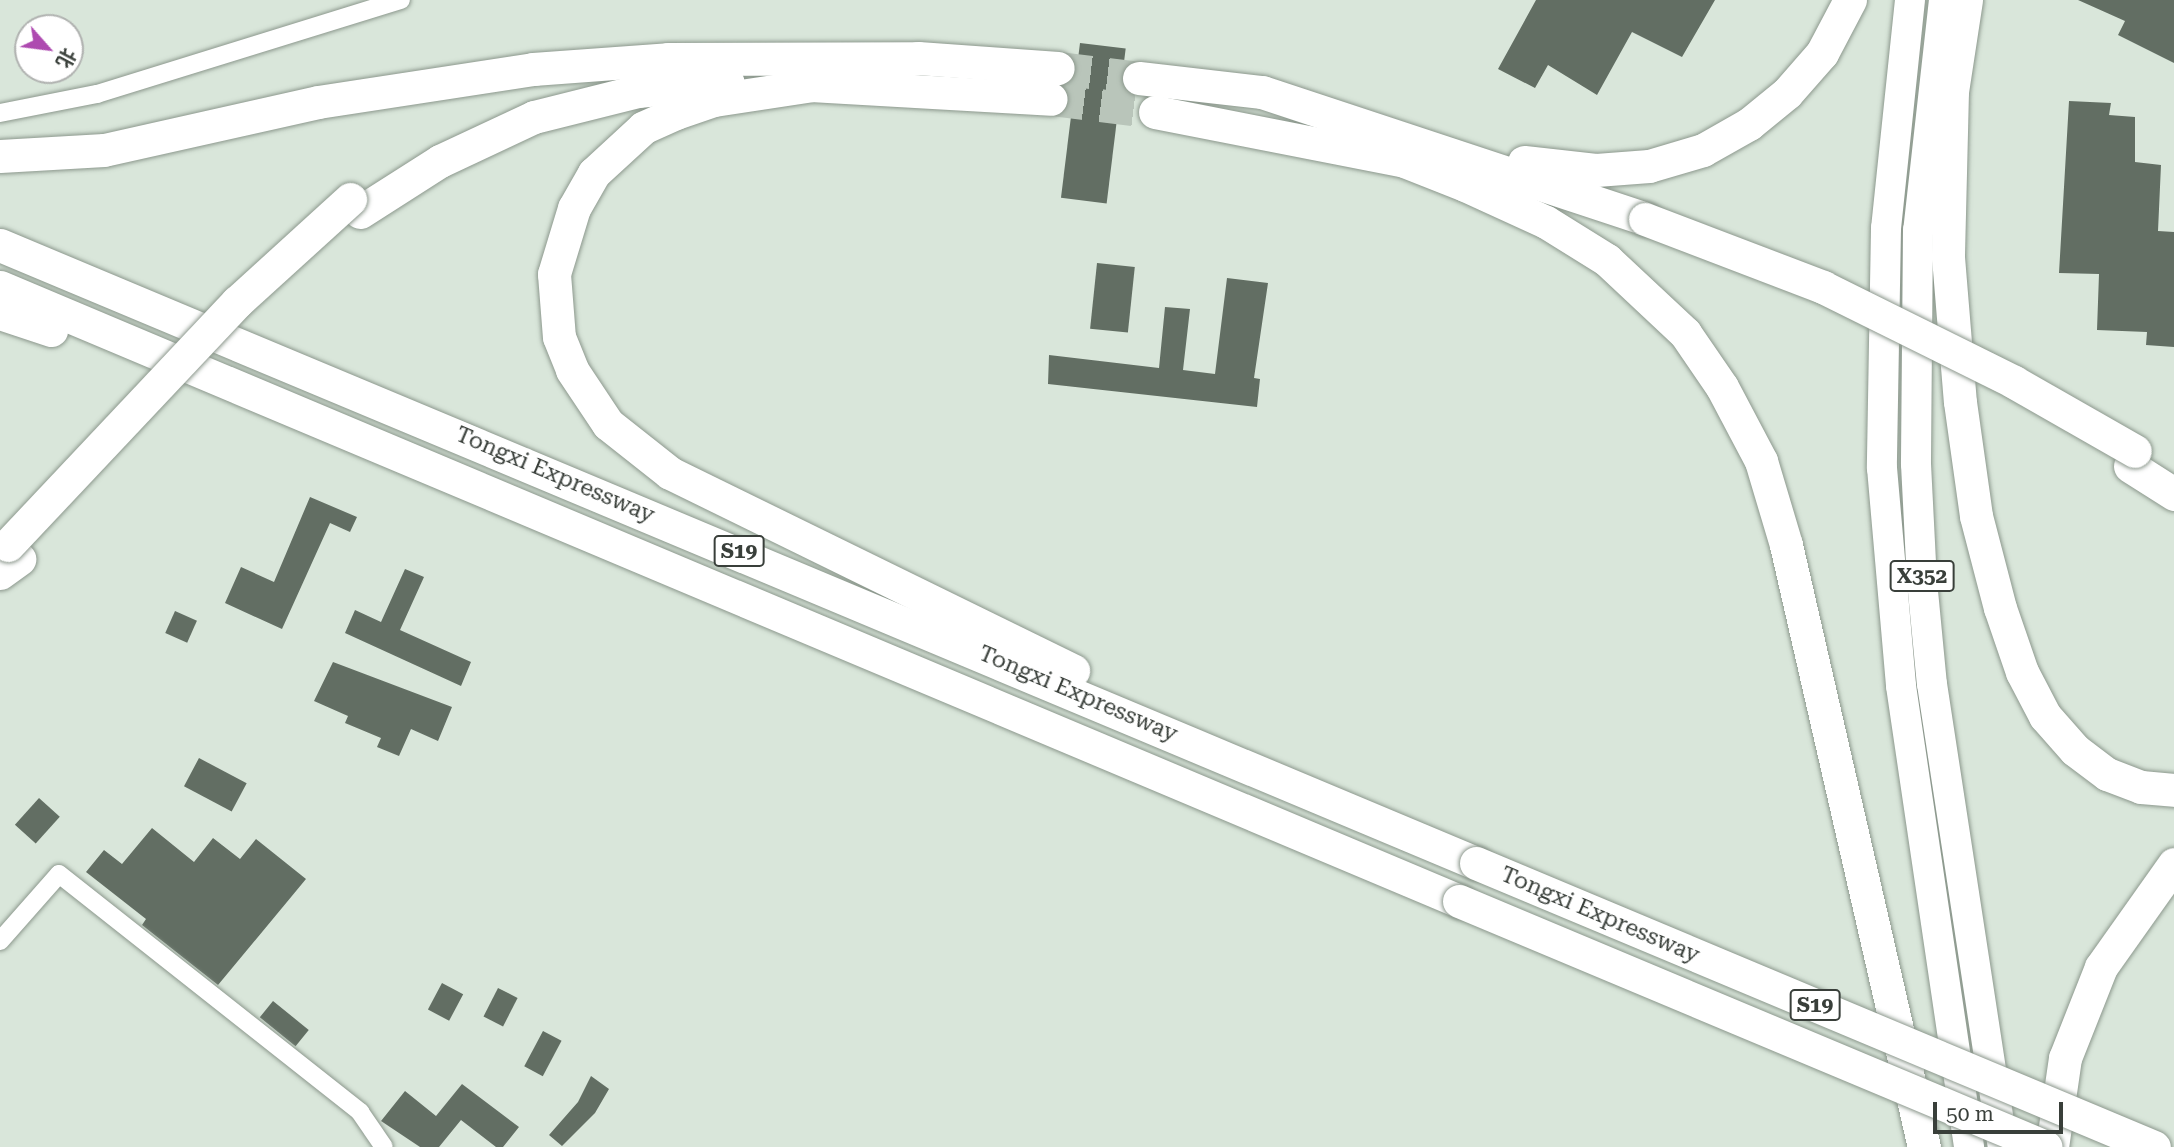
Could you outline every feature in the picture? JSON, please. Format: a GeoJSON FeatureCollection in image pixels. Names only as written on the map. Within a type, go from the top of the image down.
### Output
{"type":"FeatureCollection","features":[{"type":"Feature","properties":{"kind":"highway"},"geometry":{"type":"LineString","coordinates":[[1155,113],[1404,149],[1530,163],[1596,170],[1649,166],[1703,150],[1749,124],[1787,93],[1822,52],[1850,0]]}},
{"type":"Feature","properties":{"kind":"highway"},"geometry":{"type":"LineString","coordinates":[[1966,0],[1952,91],[1948,257],[1959,402],[1976,516],[2000,608],[2022,673],[2045,716],[2075,750],[2107,774],[2141,787],[2174,790]]}},
{"type":"Feature","properties":{"kind":"highway"},"geometry":{"type":"LineString","coordinates":[[7,557],[355,205],[439,161],[534,117],[638,91],[918,58],[1054,83]]}},
{"type":"Feature","properties":{"kind":"highway"},"geometry":{"type":"LineString","coordinates":[[0,156],[143,143],[318,102],[459,77],[668,60],[805,72]]}},
{"type":"Feature","properties":{"kind":"highway"},"geometry":{"type":"LineString","coordinates":[[805,72],[676,113],[643,128],[594,173],[573,208],[554,274],[559,337],[587,396],[608,425],[670,473],[925,596],[1325,798]]}},
{"type":"Feature","properties":{"kind":"highway"},"geometry":{"type":"LineString","coordinates":[[1139,78],[1262,92],[1404,149],[1823,287],[2014,382],[2132,459],[2174,494]]}},
{"type":"Feature","properties":{"kind":"highway"},"geometry":{"type":"LineString","coordinates":[[1404,149],[1546,222],[1607,260],[1685,333],[1722,387],[1761,461],[1829,715],[1924,1147]]}},
{"type":"Feature","properties":{"kind":"highway","name":"Tongxi Expressway"},"geometry":{"type":"LineString","coordinates":[[0,245],[2154,1147]]}},
{"type":"Feature","properties":{"kind":"highway","name":"Tongxi Expressway"},"geometry":{"type":"LineString","coordinates":[[0,287],[2046,1147]]}},
{"type":"Feature","properties":{"kind":"highway"},"geometry":{"type":"LineString","coordinates":[[0,313],[538,513]]}},
{"type":"Feature","properties":{"kind":"highway"},"geometry":{"type":"LineString","coordinates":[[2132,459],[2174,477]]}},
{"type":"Feature","properties":{"kind":"highway"},"geometry":{"type":"LineString","coordinates":[[2052,1147],[2065,1058],[2101,967],[2174,864]]}},
{"type":"Feature","properties":{"kind":"main road","name":"X352"},"geometry":{"type":"LineString","coordinates":[[1910,0],[1886,228],[1882,468],[1901,685],[1969,1147]]}},
{"type":"Feature","properties":{"kind":"main road","name":"X352"},"geometry":{"type":"LineString","coordinates":[[1944,0],[1918,230],[1916,464],[1920,555],[1932,684],[2003,1147]]}},
{"type":"Feature","properties":{"kind":"street"},"geometry":{"type":"LineString","coordinates":[[0,113],[97,94],[401,0]]}},
{"type":"Feature","properties":{"kind":"street"},"geometry":{"type":"LineString","coordinates":[[0,941],[59,874],[360,1112],[384,1147]]}},
{"type":"Feature","properties":{"kind":"building"},"geometry":{"type":"Polygon","coordinates":[[[1536,0],[1715,0],[1682,57],[1632,32],[1597,95],[1548,65],[1535,88],[1498,69],[1536,0]]]}},
{"type":"Feature","properties":{"kind":"building"},"geometry":{"type":"Polygon","coordinates":[[[2078,0],[2174,0],[2174,63],[2118,35],[2125,21],[2078,0]]]}},
{"type":"Feature","properties":{"kind":"building"},"geometry":{"type":"Polygon","coordinates":[[[1080,43],[1126,49],[1107,203],[1061,198],[1080,43]]]}},
{"type":"Feature","properties":{"kind":"building"},"geometry":{"type":"Polygon","coordinates":[[[2069,101],[2111,103],[2109,115],[2135,117],[2135,162],[2161,165],[2158,231],[2174,232],[2174,347],[2146,345],[2147,332],[2097,330],[2099,274],[2059,273],[2069,101]]]}},
{"type":"Feature","properties":{"kind":"building"},"geometry":{"type":"Polygon","coordinates":[[[1097,263],[1135,267],[1128,333],[1090,329],[1097,263]]]}},
{"type":"Feature","properties":{"kind":"building"},"geometry":{"type":"Polygon","coordinates":[[[1227,278],[1268,283],[1254,378],[1260,379],[1257,407],[1048,384],[1049,355],[1159,368],[1165,307],[1190,309],[1183,370],[1215,374],[1227,278]]]}},
{"type":"Feature","properties":{"kind":"building"},"geometry":{"type":"Polygon","coordinates":[[[310,497],[357,517],[350,532],[330,523],[282,629],[225,603],[241,567],[274,582],[310,497]]]}},
{"type":"Feature","properties":{"kind":"building"},"geometry":{"type":"Polygon","coordinates":[[[405,569],[424,577],[400,630],[471,662],[461,686],[345,633],[355,610],[381,622],[405,569]]]}},
{"type":"Feature","properties":{"kind":"building"},"geometry":{"type":"Polygon","coordinates":[[[175,611],[197,621],[187,643],[165,633],[175,611]]]}},
{"type":"Feature","properties":{"kind":"building"},"geometry":{"type":"Polygon","coordinates":[[[333,662],[452,707],[438,741],[411,729],[399,756],[377,747],[381,738],[345,723],[348,716],[314,701],[333,662]]]}},
{"type":"Feature","properties":{"kind":"building"},"geometry":{"type":"Polygon","coordinates":[[[199,758],[247,783],[232,812],[184,786],[199,758]]]}},
{"type":"Feature","properties":{"kind":"building"},"geometry":{"type":"Polygon","coordinates":[[[39,798],[60,817],[36,843],[15,825],[39,798]]]}},
{"type":"Feature","properties":{"kind":"building"},"geometry":{"type":"Polygon","coordinates":[[[152,828],[194,862],[213,838],[240,859],[256,839],[306,879],[218,985],[142,925],[146,919],[86,872],[104,850],[122,864],[152,828]]]}},
{"type":"Feature","properties":{"kind":"building"},"geometry":{"type":"Polygon","coordinates":[[[442,983],[463,994],[449,1021],[428,1009],[442,983]]]}},
{"type":"Feature","properties":{"kind":"building"},"geometry":{"type":"Polygon","coordinates":[[[498,988],[518,998],[503,1026],[483,1017],[498,988]]]}},
{"type":"Feature","properties":{"kind":"building"},"geometry":{"type":"Polygon","coordinates":[[[273,1001],[309,1030],[296,1046],[260,1017],[273,1001]]]}},
{"type":"Feature","properties":{"kind":"building"},"geometry":{"type":"Polygon","coordinates":[[[543,1031],[562,1041],[543,1076],[524,1066],[543,1031]]]}},
{"type":"Feature","properties":{"kind":"building"},"geometry":{"type":"Polygon","coordinates":[[[591,1076],[609,1089],[595,1113],[562,1146],[549,1135],[578,1102],[591,1076]]]}},
{"type":"Feature","properties":{"kind":"building"},"geometry":{"type":"Polygon","coordinates":[[[462,1084],[519,1127],[503,1147],[496,1147],[461,1120],[439,1147],[420,1147],[381,1121],[405,1091],[436,1116],[462,1084]]]}},
{"type":"Feature","properties":{"kind":"tunnel"},"geometry":{"type":"LineString","coordinates":[[1058,68],[1139,78]]}},
{"type":"Feature","properties":{"kind":"tunnel"},"geometry":{"type":"LineString","coordinates":[[1051,99],[1155,112]]}}]}
